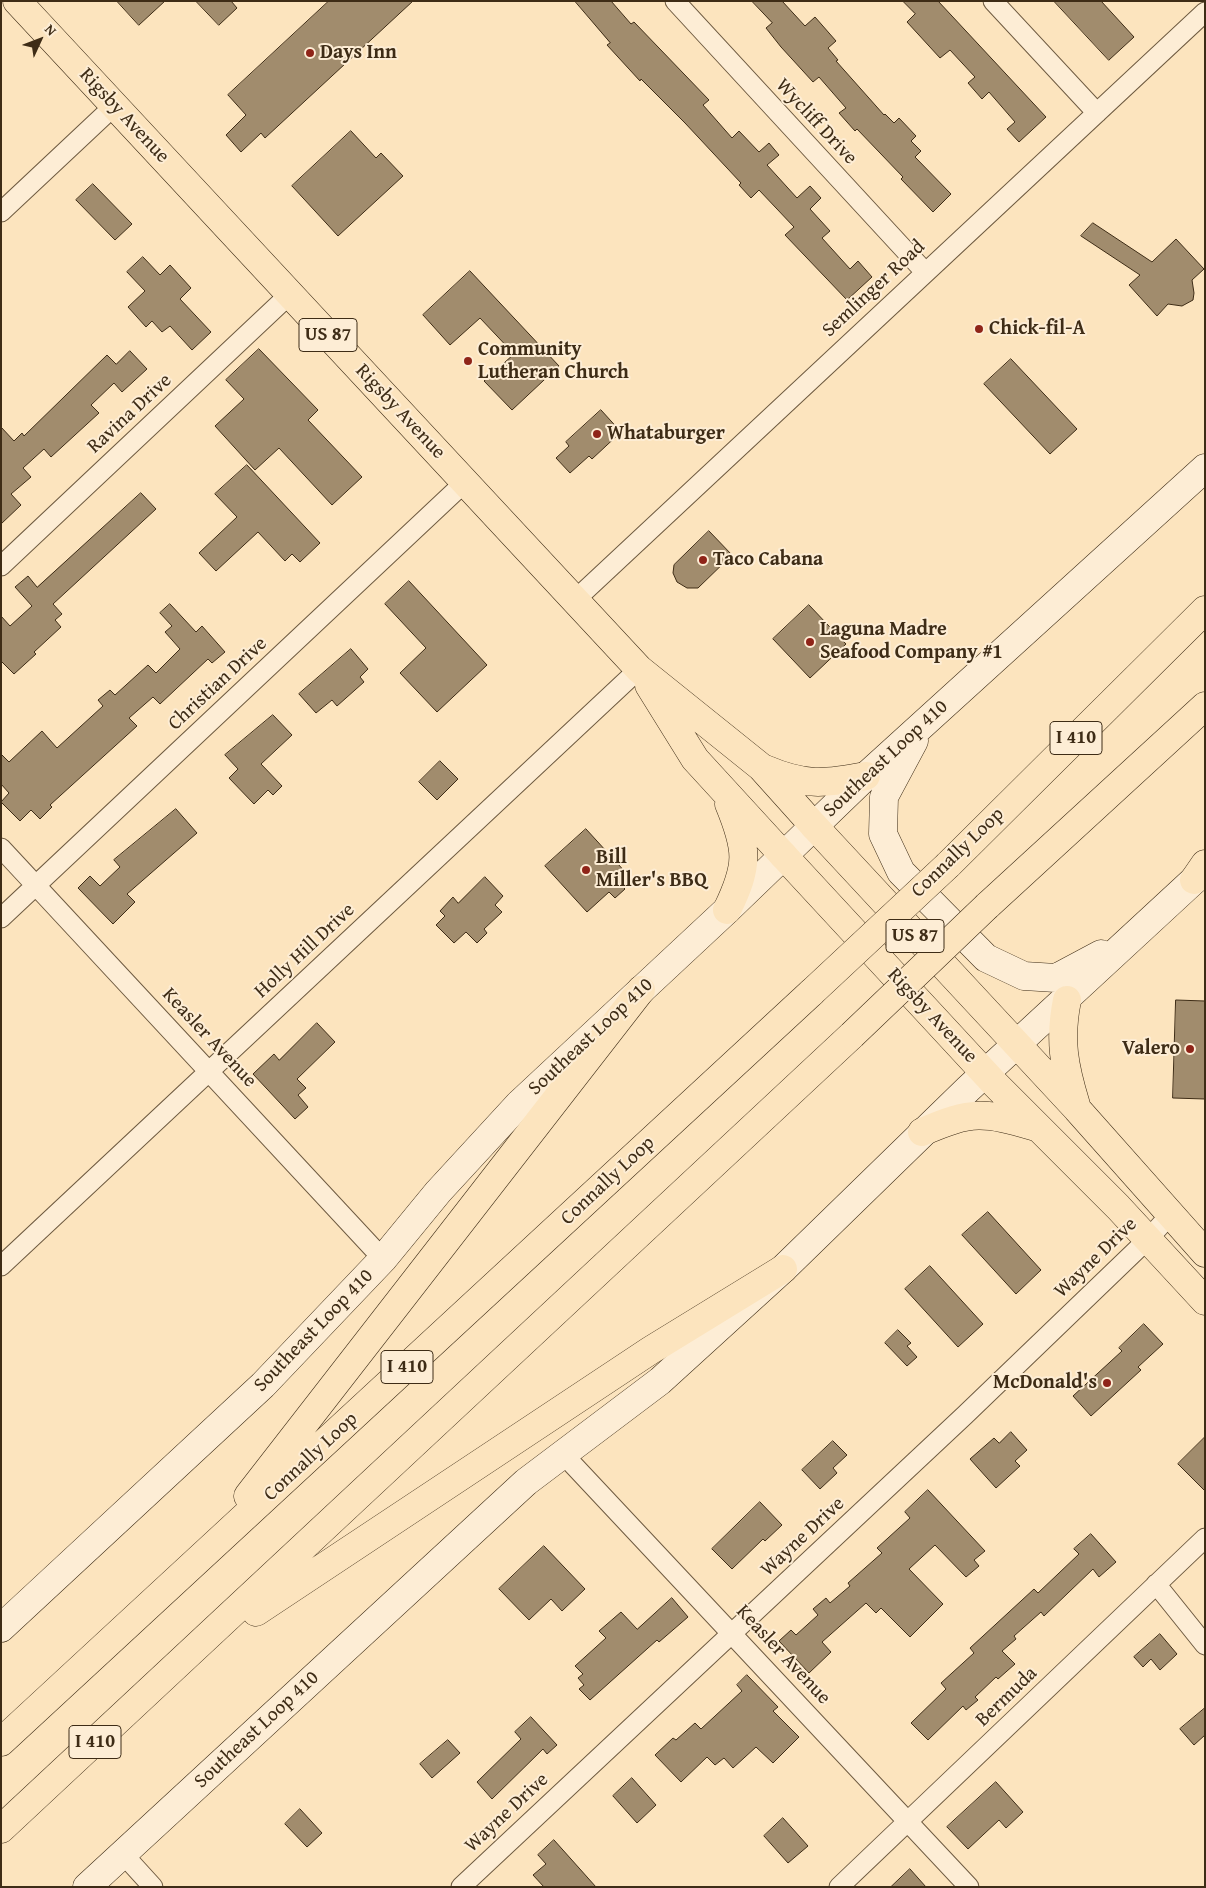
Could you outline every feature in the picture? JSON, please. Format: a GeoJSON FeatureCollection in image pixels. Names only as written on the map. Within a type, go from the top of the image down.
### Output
{"type":"FeatureCollection","features":[{"type":"Feature","properties":{"kind":"main road","name":"Rigsby Avenue"},"geometry":{"type":"LineString","coordinates":[[17,1],[639,669],[761,767],[1077,1109],[1205,1253]]}},
{"type":"Feature","properties":{"kind":"main road","name":"Southeast Loop 410"},"geometry":{"type":"LineString","coordinates":[[1,1628],[263,1385],[383,1259],[438,1192],[520,1104],[727,910],[866,776],[1205,468]]}},
{"type":"Feature","properties":{"kind":"main road","name":"Connally Loop"},"geometry":{"type":"LineString","coordinates":[[1,1742],[948,865],[1205,610]]}},
{"type":"Feature","properties":{"kind":"main road","name":"Rigsby Avenue"},"geometry":{"type":"LineString","coordinates":[[639,669],[695,760],[985,1073],[1148,1239],[1205,1301]]}},
{"type":"Feature","properties":{"kind":"main road","name":"I 410"},"geometry":{"type":"LineString","coordinates":[[1,1829],[190,1655],[852,1035],[987,906],[1205,706]]}},
{"type":"Feature","properties":{"kind":"main road"},"geometry":{"type":"LineString","coordinates":[[922,725],[884,797],[883,834],[901,872],[986,958],[1024,976],[1056,978],[1128,940]]}},
{"type":"Feature","properties":{"kind":"main road"},"geometry":{"type":"LineString","coordinates":[[761,767],[790,780],[816,783],[866,776]]}},
{"type":"Feature","properties":{"kind":"main road"},"geometry":{"type":"LineString","coordinates":[[724,791],[738,825],[744,850],[740,883],[727,910]]}},
{"type":"Feature","properties":{"kind":"main road","name":"Southeast Loop 410"},"geometry":{"type":"LineString","coordinates":[[87,1887],[526,1482],[660,1381],[783,1269],[922,1132],[1017,1046],[1201,871]]}},
{"type":"Feature","properties":{"kind":"main road"},"geometry":{"type":"LineString","coordinates":[[199,1560],[641,990]]}},
{"type":"Feature","properties":{"kind":"main road"},"geometry":{"type":"LineString","coordinates":[[1066,1000],[1062,1026],[1062,1051],[1077,1109]]}},
{"type":"Feature","properties":{"kind":"main road"},"geometry":{"type":"LineString","coordinates":[[922,1132],[970,1115],[990,1115],[1036,1127]]}},
{"type":"Feature","properties":{"kind":"main road"},"geometry":{"type":"LineString","coordinates":[[190,1655],[651,1350],[783,1269]]}},
{"type":"Feature","properties":{"kind":"street","name":"Wycliff Drive"},"geometry":{"type":"LineString","coordinates":[[675,1],[925,272]]}},
{"type":"Feature","properties":{"kind":"street"},"geometry":{"type":"LineString","coordinates":[[993,1],[1097,113]]}},
{"type":"Feature","properties":{"kind":"street","name":"Semlinger Road"},"geometry":{"type":"LineString","coordinates":[[575,600],[1205,12]]}},
{"type":"Feature","properties":{"kind":"street"},"geometry":{"type":"LineString","coordinates":[[1,212],[114,106]]}},
{"type":"Feature","properties":{"kind":"street","name":"Ravina Drive"},"geometry":{"type":"LineString","coordinates":[[1,566],[290,294]]}},
{"type":"Feature","properties":{"kind":"street","name":"Christian Drive"},"geometry":{"type":"LineString","coordinates":[[1,918],[465,482]]}},
{"type":"Feature","properties":{"kind":"street","name":"Holly Hill Drive"},"geometry":{"type":"LineString","coordinates":[[1,1266],[639,669]]}},
{"type":"Feature","properties":{"kind":"street","name":"Keasler Avenue"},"geometry":{"type":"LineString","coordinates":[[1,848],[383,1259]]}},
{"type":"Feature","properties":{"kind":"street","name":"Wayne Drive"},"geometry":{"type":"LineString","coordinates":[[461,1887],[732,1634],[1148,1239],[1170,1215]]}},
{"type":"Feature","properties":{"kind":"street","name":"Keasler Avenue"},"geometry":{"type":"LineString","coordinates":[[564,1454],[969,1887]]}},
{"type":"Feature","properties":{"kind":"street","name":"Bermuda"},"geometry":{"type":"LineString","coordinates":[[839,1887],[1205,1538]]}},
{"type":"Feature","properties":{"kind":"street"},"geometry":{"type":"LineString","coordinates":[[1156,1584],[1205,1645]]}},
{"type":"Feature","properties":{"kind":"street"},"geometry":{"type":"LineString","coordinates":[[123,1854],[153,1887]]}},
{"type":"Feature","properties":{"kind":"building"},"geometry":{"type":"Polygon","coordinates":[[[117,1],[165,1],[139,25],[117,1]]]}},
{"type":"Feature","properties":{"kind":"building"},"geometry":{"type":"Polygon","coordinates":[[[196,1],[231,1],[237,8],[219,25],[196,1]]]}},
{"type":"Feature","properties":{"kind":"building","name":"Days Inn"},"geometry":{"type":"Polygon","coordinates":[[[329,1],[413,1],[265,138],[261,133],[241,152],[226,135],[246,115],[228,95],[329,1]]]}},
{"type":"Feature","properties":{"kind":"building"},"geometry":{"type":"Polygon","coordinates":[[[575,1],[611,1],[631,24],[634,22],[709,100],[703,105],[732,138],[739,131],[759,152],[769,143],[779,155],[767,165],[797,198],[810,186],[821,198],[810,209],[830,231],[822,238],[850,269],[858,261],[872,277],[847,300],[785,235],[794,227],[759,190],[751,198],[739,185],[741,183],[685,123],[641,79],[640,81],[607,45],[610,43],[575,1]]]}},
{"type":"Feature","properties":{"kind":"building"},"geometry":{"type":"Polygon","coordinates":[[[752,1],[782,1],[805,26],[815,17],[836,41],[828,48],[838,60],[836,61],[884,115],[894,123],[899,118],[916,136],[911,141],[921,151],[915,157],[951,194],[933,212],[901,179],[903,177],[839,113],[846,108],[819,77],[813,82],[781,47],[766,28],[772,23],[752,1]]]}},
{"type":"Feature","properties":{"kind":"building"},"geometry":{"type":"Polygon","coordinates":[[[903,1],[938,1],[1046,117],[1019,142],[1007,129],[1015,122],[989,92],[982,99],[968,83],[975,77],[950,50],[940,58],[907,22],[915,14],[903,1]]]}},
{"type":"Feature","properties":{"kind":"building"},"geometry":{"type":"Polygon","coordinates":[[[1054,1],[1101,1],[1134,37],[1109,60],[1054,1]]]}},
{"type":"Feature","properties":{"kind":"building"},"geometry":{"type":"Polygon","coordinates":[[[351,131],[376,158],[381,153],[403,176],[338,236],[292,186],[351,131]]]}},
{"type":"Feature","properties":{"kind":"building"},"geometry":{"type":"Polygon","coordinates":[[[93,184],[132,224],[115,240],[76,200],[93,184]]]}},
{"type":"Feature","properties":{"kind":"building"},"geometry":{"type":"Polygon","coordinates":[[[1093,223],[1152,262],[1176,239],[1204,269],[1192,280],[1193,300],[1182,306],[1168,304],[1157,316],[1129,285],[1140,275],[1081,236],[1093,223]]]}},
{"type":"Feature","properties":{"kind":"building"},"geometry":{"type":"Polygon","coordinates":[[[143,257],[160,275],[170,265],[191,288],[180,299],[211,332],[192,350],[170,326],[162,332],[152,321],[146,327],[128,307],[145,291],[127,272],[143,257]]]}},
{"type":"Feature","properties":{"kind":"building"},"geometry":{"type":"Polygon","coordinates":[[[470,271],[559,366],[512,410],[484,381],[514,354],[480,318],[450,345],[423,315],[470,271]]]}},
{"type":"Feature","properties":{"kind":"building"},"geometry":{"type":"Polygon","coordinates":[[[259,349],[318,410],[308,420],[362,477],[332,505],[279,448],[255,470],[215,426],[244,399],[226,380],[259,349]]]}},
{"type":"Feature","properties":{"kind":"building"},"geometry":{"type":"Polygon","coordinates":[[[130,351],[147,369],[122,392],[114,383],[91,405],[99,413],[51,457],[44,449],[23,468],[31,477],[11,494],[21,505],[1,524],[1,427],[14,441],[22,433],[24,436],[107,355],[116,364],[130,351]]]}},
{"type":"Feature","properties":{"kind":"building"},"geometry":{"type":"Polygon","coordinates":[[[1011,359],[1077,429],[1050,454],[984,384],[1011,359]]]}},
{"type":"Feature","properties":{"kind":"building","name":"Whataburger"},"geometry":{"type":"Polygon","coordinates":[[[601,410],[621,432],[592,459],[589,456],[570,473],[556,458],[569,446],[566,442],[601,410]]]}},
{"type":"Feature","properties":{"kind":"building"},"geometry":{"type":"Polygon","coordinates":[[[247,465],[320,543],[300,562],[292,554],[285,561],[258,532],[216,571],[199,553],[237,517],[215,494],[247,465]]]}},
{"type":"Feature","properties":{"kind":"building"},"geometry":{"type":"Polygon","coordinates":[[[141,493],[156,509],[53,604],[62,614],[55,620],[61,627],[14,674],[1,661],[1,616],[10,626],[32,606],[15,587],[28,576],[37,587],[141,493]]]}},
{"type":"Feature","properties":{"kind":"building","name":"Taco Cabana"},"geometry":{"type":"Polygon","coordinates":[[[709,531],[732,555],[698,588],[687,588],[677,582],[673,573],[674,565],[709,531]]]}},
{"type":"Feature","properties":{"kind":"building"},"geometry":{"type":"Polygon","coordinates":[[[409,581],[487,665],[437,712],[400,673],[426,648],[385,604],[409,581]]]}},
{"type":"Feature","properties":{"kind":"building"},"geometry":{"type":"Polygon","coordinates":[[[170,604],[196,632],[202,626],[225,652],[212,663],[208,659],[160,704],[153,697],[129,718],[137,726],[50,805],[52,807],[40,819],[31,810],[20,821],[1,802],[9,793],[1,784],[1,754],[9,762],[42,731],[57,748],[103,706],[98,700],[110,690],[115,695],[148,665],[156,673],[180,649],[165,632],[172,626],[160,613],[170,604]]]}},
{"type":"Feature","properties":{"kind":"building","name":"Laguna Madre Seafood Company #1"},"geometry":{"type":"Polygon","coordinates":[[[809,605],[846,644],[810,678],[773,639],[809,605]]]}},
{"type":"Feature","properties":{"kind":"building"},"geometry":{"type":"Polygon","coordinates":[[[351,649],[368,669],[360,677],[364,682],[337,706],[332,700],[316,713],[299,694],[351,649]]]}},
{"type":"Feature","properties":{"kind":"building"},"geometry":{"type":"Polygon","coordinates":[[[273,715],[292,735],[261,764],[282,786],[273,795],[268,790],[254,804],[229,778],[238,769],[225,755],[273,715]]]}},
{"type":"Feature","properties":{"kind":"building"},"geometry":{"type":"Polygon","coordinates":[[[440,761],[458,779],[437,800],[419,782],[440,761]]]}},
{"type":"Feature","properties":{"kind":"building"},"geometry":{"type":"Polygon","coordinates":[[[176,809],[197,833],[127,894],[135,902],[113,924],[78,888],[90,876],[100,886],[120,867],[114,860],[176,809]]]}},
{"type":"Feature","properties":{"kind":"building","name":"Bill Miller's BBQ"},"geometry":{"type":"Polygon","coordinates":[[[586,829],[628,875],[619,883],[625,889],[615,898],[609,892],[587,912],[545,866],[586,829]]]}},
{"type":"Feature","properties":{"kind":"building"},"geometry":{"type":"Polygon","coordinates":[[[485,877],[503,896],[495,905],[502,912],[484,929],[487,933],[477,943],[466,932],[454,943],[436,925],[445,916],[440,911],[453,897],[458,903],[485,877]]]}},
{"type":"Feature","properties":{"kind":"building","name":"Valero"},"geometry":{"type":"Polygon","coordinates":[[[1176,1000],[1205,1001],[1205,1099],[1173,1098],[1176,1000]]]}},
{"type":"Feature","properties":{"kind":"building"},"geometry":{"type":"Polygon","coordinates":[[[317,1023],[335,1042],[297,1079],[306,1088],[298,1095],[308,1107],[295,1119],[253,1074],[274,1054],[279,1060],[317,1023]]]}},
{"type":"Feature","properties":{"kind":"building"},"geometry":{"type":"Polygon","coordinates":[[[988,1212],[1041,1270],[1016,1294],[962,1235],[988,1212]]]}},
{"type":"Feature","properties":{"kind":"building"},"geometry":{"type":"Polygon","coordinates":[[[930,1266],[983,1324],[958,1347],[905,1289],[930,1266]]]}},
{"type":"Feature","properties":{"kind":"building","name":"McDonald's"},"geometry":{"type":"Polygon","coordinates":[[[1144,1324],[1163,1344],[1138,1367],[1141,1370],[1091,1416],[1073,1396],[1122,1351],[1119,1348],[1144,1324]]]}},
{"type":"Feature","properties":{"kind":"building"},"geometry":{"type":"Polygon","coordinates":[[[898,1330],[911,1343],[907,1346],[917,1357],[907,1366],[885,1343],[898,1330]]]}},
{"type":"Feature","properties":{"kind":"building"},"geometry":{"type":"Polygon","coordinates":[[[1011,1432],[1027,1450],[1015,1461],[1020,1466],[996,1488],[970,1459],[994,1438],[999,1443],[1011,1432]]]}},
{"type":"Feature","properties":{"kind":"building"},"geometry":{"type":"Polygon","coordinates":[[[1205,1437],[1205,1491],[1178,1464],[1205,1437]]]}},
{"type":"Feature","properties":{"kind":"building"},"geometry":{"type":"Polygon","coordinates":[[[833,1441],[847,1455],[833,1468],[837,1473],[820,1489],[802,1470],[833,1441]]]}},
{"type":"Feature","properties":{"kind":"building"},"geometry":{"type":"Polygon","coordinates":[[[928,1490],[985,1551],[974,1560],[979,1566],[966,1577],[935,1545],[909,1569],[943,1604],[910,1637],[881,1608],[876,1613],[866,1603],[822,1642],[831,1652],[809,1673],[779,1641],[791,1630],[796,1635],[818,1615],[813,1609],[826,1598],[830,1603],[850,1586],[848,1583],[882,1553],[877,1548],[910,1518],[905,1512],[928,1490]]]}},
{"type":"Feature","properties":{"kind":"building"},"geometry":{"type":"Polygon","coordinates":[[[760,1502],[782,1525],[765,1541],[763,1539],[732,1569],[712,1549],[760,1502]]]}},
{"type":"Feature","properties":{"kind":"building"},"geometry":{"type":"Polygon","coordinates":[[[1091,1534],[1116,1562],[1099,1577],[1093,1569],[1044,1616],[1041,1612],[1014,1636],[1016,1639],[1002,1651],[1015,1664],[998,1679],[996,1677],[975,1697],[978,1700],[966,1710],[963,1706],[928,1740],[911,1723],[946,1689],[941,1683],[974,1653],[970,1648],[1034,1589],[1038,1593],[1079,1554],[1074,1549],[1091,1534]]]}},
{"type":"Feature","properties":{"kind":"building"},"geometry":{"type":"Polygon","coordinates":[[[544,1546],[585,1589],[562,1611],[551,1599],[529,1620],[499,1589],[544,1546]]]}},
{"type":"Feature","properties":{"kind":"building"},"geometry":{"type":"Polygon","coordinates":[[[672,1598],[688,1617],[659,1642],[657,1640],[590,1700],[579,1689],[584,1685],[578,1678],[583,1674],[575,1666],[606,1638],[599,1631],[621,1612],[637,1629],[672,1598]]]}},
{"type":"Feature","properties":{"kind":"building"},"geometry":{"type":"Polygon","coordinates":[[[1160,1634],[1177,1654],[1160,1670],[1151,1659],[1143,1667],[1134,1657],[1160,1634]]]}},
{"type":"Feature","properties":{"kind":"building"},"geometry":{"type":"Polygon","coordinates":[[[747,1675],[778,1707],[773,1711],[799,1737],[773,1763],[756,1747],[733,1768],[724,1758],[715,1765],[707,1757],[681,1782],[655,1755],[673,1738],[676,1740],[695,1723],[701,1729],[742,1691],[737,1685],[747,1675]]]}},
{"type":"Feature","properties":{"kind":"building"},"geometry":{"type":"Polygon","coordinates":[[[1205,1708],[1205,1735],[1194,1745],[1180,1729],[1205,1708]]]}},
{"type":"Feature","properties":{"kind":"building"},"geometry":{"type":"Polygon","coordinates":[[[531,1717],[557,1745],[547,1754],[543,1749],[492,1799],[477,1782],[521,1739],[515,1732],[531,1717]]]}},
{"type":"Feature","properties":{"kind":"building"},"geometry":{"type":"Polygon","coordinates":[[[448,1740],[460,1753],[432,1778],[420,1764],[448,1740]]]}},
{"type":"Feature","properties":{"kind":"building"},"geometry":{"type":"Polygon","coordinates":[[[632,1778],[656,1805],[637,1823],[613,1796],[632,1778]]]}},
{"type":"Feature","properties":{"kind":"building"},"geometry":{"type":"Polygon","coordinates":[[[996,1782],[1023,1812],[1006,1828],[999,1820],[968,1849],[947,1827],[996,1782]]]}},
{"type":"Feature","properties":{"kind":"building"},"geometry":{"type":"Polygon","coordinates":[[[300,1809],[322,1833],[307,1847],[285,1824],[300,1809]]]}},
{"type":"Feature","properties":{"kind":"building"},"geometry":{"type":"Polygon","coordinates":[[[783,1818],[808,1846],[788,1863],[764,1836],[783,1818]]]}},
{"type":"Feature","properties":{"kind":"building"},"geometry":{"type":"Polygon","coordinates":[[[554,1840],[596,1887],[544,1887],[533,1875],[546,1864],[538,1855],[554,1840]]]}},
{"type":"Feature","properties":{"kind":"building"},"geometry":{"type":"Polygon","coordinates":[[[910,1869],[926,1887],[891,1887],[910,1869]]]}},
{"type":"Feature","properties":{"kind":"place","name":"Days Inn"},"geometry":{"type":"Point","coordinates":[310,53]}},
{"type":"Feature","properties":{"kind":"place","name":"Chick-fil-A"},"geometry":{"type":"Point","coordinates":[979,329]}},
{"type":"Feature","properties":{"kind":"place","name":"Community Lutheran Church"},"geometry":{"type":"Point","coordinates":[468,361]}},
{"type":"Feature","properties":{"kind":"place","name":"Whataburger"},"geometry":{"type":"Point","coordinates":[597,434]}},
{"type":"Feature","properties":{"kind":"place","name":"Taco Cabana"},"geometry":{"type":"Point","coordinates":[703,560]}},
{"type":"Feature","properties":{"kind":"place","name":"Laguna Madre Seafood Company #1"},"geometry":{"type":"Point","coordinates":[810,642]}},
{"type":"Feature","properties":{"kind":"place","name":"Bill Miller's BBQ"},"geometry":{"type":"Point","coordinates":[586,870]}},
{"type":"Feature","properties":{"kind":"place","name":"Valero"},"geometry":{"type":"Point","coordinates":[1190,1049]}},
{"type":"Feature","properties":{"kind":"place","name":"McDonald's"},"geometry":{"type":"Point","coordinates":[1107,1383]}}]}
